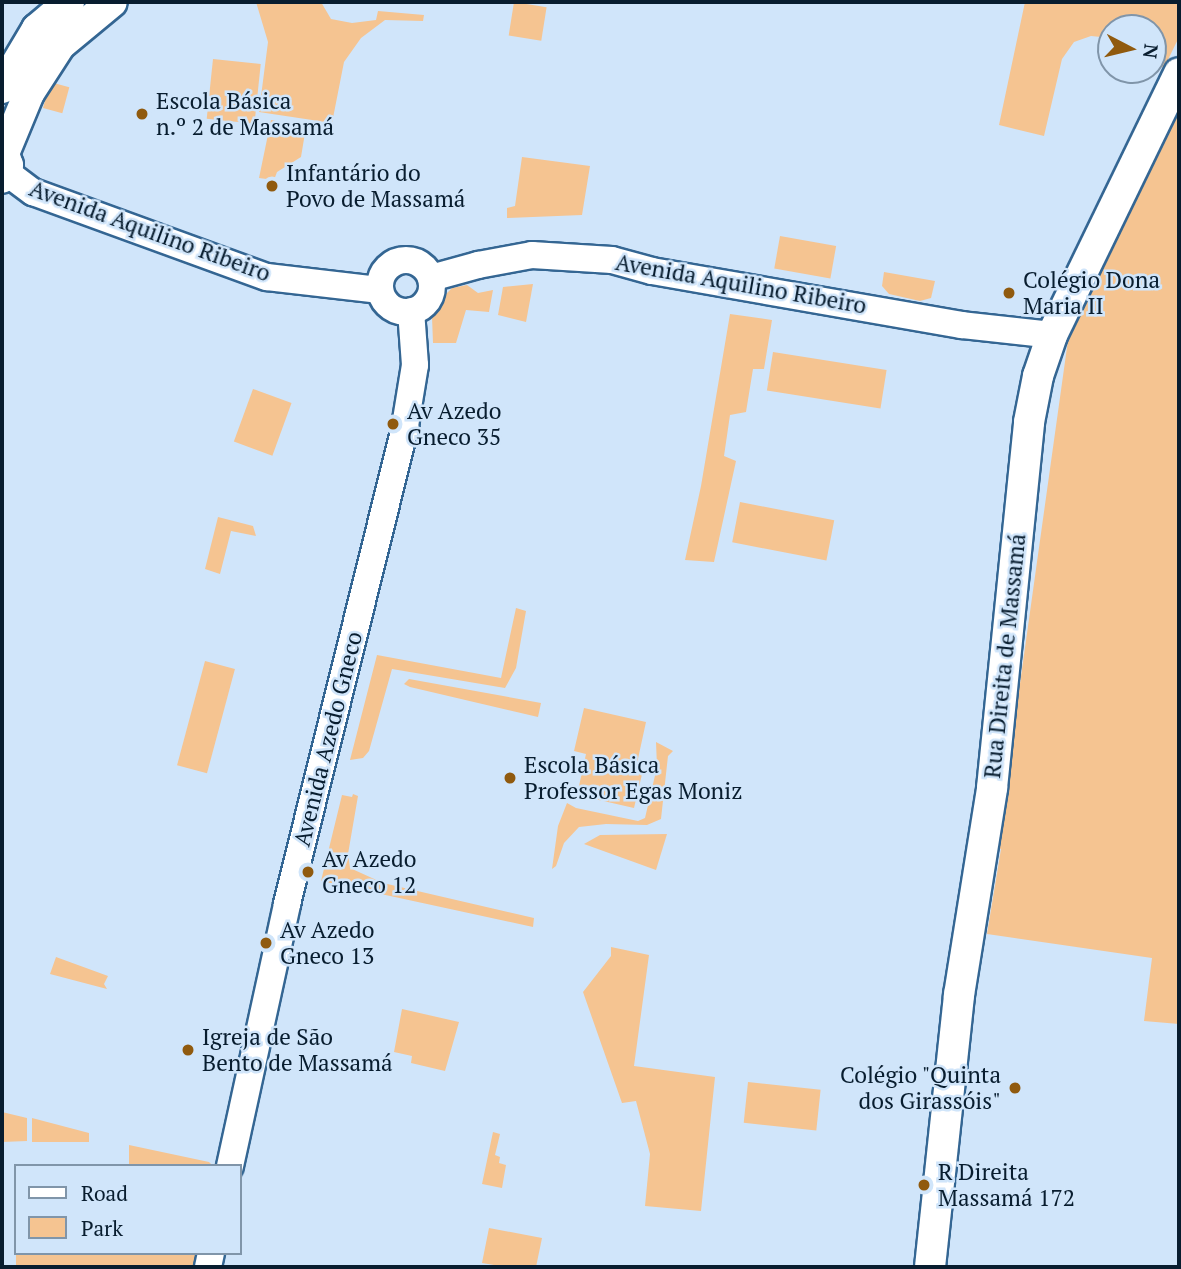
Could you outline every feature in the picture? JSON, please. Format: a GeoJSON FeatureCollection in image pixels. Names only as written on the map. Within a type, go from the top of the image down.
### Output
{"type":"FeatureCollection","features":[{"type":"Feature","properties":{"kind":"main road"},"geometry":{"type":"LineString","coordinates":[[2,88],[37,29],[69,2]]}},
{"type":"Feature","properties":{"kind":"main road"},"geometry":{"type":"LineString","coordinates":[[4,162],[29,93],[60,45],[112,2]]}},
{"type":"Feature","properties":{"kind":"main road","name":"Rua Direita de Massamá"},"geometry":{"type":"LineString","coordinates":[[930,1267],[959,995],[992,788],[1029,422],[1038,376],[1052,335],[1179,73]]}},
{"type":"Feature","properties":{"kind":"street","name":"Avenida Aquilino Ribeiro"},"geometry":{"type":"LineString","coordinates":[[4,162],[33,192],[267,277],[380,290]]}},
{"type":"Feature","properties":{"kind":"street","name":"Avenida Aquilino Ribeiro"},"geometry":{"type":"LineString","coordinates":[[431,278],[478,265],[531,255],[612,260],[652,271],[962,325],[1052,335]]}},
{"type":"Feature","properties":{"kind":"street"},"geometry":{"type":"LineString","coordinates":[[404,260],[421,264],[431,278],[430,295],[426,302],[411,311],[403,312],[388,305],[380,290],[383,273],[396,262],[404,260]]}},
{"type":"Feature","properties":{"kind":"street","name":"Avenida Azedo Gneco"},"geometry":{"type":"LineString","coordinates":[[230,1164],[287,904],[405,426],[415,365],[411,311]]}},
{"type":"Feature","properties":{"kind":"green space"},"geometry":{"type":"Polygon","coordinates":[[[256,2],[321,2],[331,19],[352,23],[376,20],[378,11],[424,15],[423,21],[385,20],[361,38],[344,62],[332,123],[259,112],[268,42],[256,2]]]}},
{"type":"Feature","properties":{"kind":"green space"},"geometry":{"type":"Polygon","coordinates":[[[514,2],[547,7],[541,41],[509,36],[514,2]]]}},
{"type":"Feature","properties":{"kind":"green space"},"geometry":{"type":"Polygon","coordinates":[[[1025,2],[1179,2],[1179,37],[1167,62],[1167,14],[1097,14],[1097,37],[1074,42],[1062,59],[1044,136],[999,125],[1025,2]]]}},
{"type":"Feature","properties":{"kind":"green space"},"geometry":{"type":"Polygon","coordinates":[[[213,59],[261,64],[254,124],[207,119],[213,59]]]}},
{"type":"Feature","properties":{"kind":"green space"},"geometry":{"type":"Polygon","coordinates":[[[50,82],[69,87],[62,113],[43,108],[50,82]]]}},
{"type":"Feature","properties":{"kind":"green space"},"geometry":{"type":"Polygon","coordinates":[[[1179,95],[1179,1024],[1144,1021],[1152,958],[987,934],[1001,849],[997,848],[1069,333],[1179,95]]]}},
{"type":"Feature","properties":{"kind":"green space"},"geometry":{"type":"Polygon","coordinates":[[[271,120],[306,127],[301,157],[277,172],[274,180],[259,178],[271,120]]]}},
{"type":"Feature","properties":{"kind":"green space"},"geometry":{"type":"Polygon","coordinates":[[[522,157],[590,166],[582,215],[507,218],[507,208],[515,206],[522,157]]]}},
{"type":"Feature","properties":{"kind":"green space"},"geometry":{"type":"Polygon","coordinates":[[[780,236],[836,246],[830,278],[774,268],[780,236]]]}},
{"type":"Feature","properties":{"kind":"green space"},"geometry":{"type":"Polygon","coordinates":[[[884,272],[935,281],[931,298],[920,301],[889,294],[882,286],[884,272]]]}},
{"type":"Feature","properties":{"kind":"green space"},"geometry":{"type":"Polygon","coordinates":[[[533,284],[526,322],[498,315],[503,287],[533,284]]]}},
{"type":"Feature","properties":{"kind":"green space"},"geometry":{"type":"Polygon","coordinates":[[[467,285],[478,293],[493,290],[489,312],[466,310],[456,343],[433,343],[432,317],[439,301],[452,288],[467,285]]]}},
{"type":"Feature","properties":{"kind":"green space"},"geometry":{"type":"Polygon","coordinates":[[[730,314],[772,320],[764,369],[753,369],[746,412],[730,415],[724,456],[736,461],[714,562],[685,560],[701,486],[730,314]]]}},
{"type":"Feature","properties":{"kind":"green space"},"geometry":{"type":"Polygon","coordinates":[[[773,352],[887,370],[880,409],[767,391],[773,352]]]}},
{"type":"Feature","properties":{"kind":"green space"},"geometry":{"type":"Polygon","coordinates":[[[253,389],[292,403],[272,456],[234,442],[253,389]]]}},
{"type":"Feature","properties":{"kind":"green space"},"geometry":{"type":"Polygon","coordinates":[[[740,502],[834,520],[826,561],[732,542],[740,502]]]}},
{"type":"Feature","properties":{"kind":"green space"},"geometry":{"type":"Polygon","coordinates":[[[218,517],[253,526],[256,536],[231,531],[220,574],[205,569],[218,517]]]}},
{"type":"Feature","properties":{"kind":"green space"},"geometry":{"type":"Polygon","coordinates":[[[516,608],[526,611],[516,668],[505,688],[392,669],[369,751],[363,758],[350,760],[377,655],[501,678],[516,608]]]}},
{"type":"Feature","properties":{"kind":"green space"},"geometry":{"type":"Polygon","coordinates":[[[205,661],[235,669],[207,773],[177,765],[205,661]]]}},
{"type":"Feature","properties":{"kind":"green space"},"geometry":{"type":"Polygon","coordinates":[[[409,679],[541,703],[538,717],[410,687],[404,684],[409,679]]]}},
{"type":"Feature","properties":{"kind":"green space"},"geometry":{"type":"Polygon","coordinates":[[[584,708],[646,722],[636,768],[643,770],[634,808],[577,795],[586,754],[574,751],[584,708]]]}},
{"type":"Feature","properties":{"kind":"green space"},"geometry":{"type":"Polygon","coordinates":[[[656,742],[673,751],[668,756],[661,819],[647,825],[606,824],[579,827],[564,843],[556,866],[552,869],[558,826],[567,803],[576,808],[638,821],[645,818],[657,767],[656,742]]]}},
{"type":"Feature","properties":{"kind":"green space"},"geometry":{"type":"Polygon","coordinates":[[[353,794],[358,796],[348,854],[350,868],[383,883],[534,918],[533,927],[321,881],[342,795],[352,797],[353,794]]]}},
{"type":"Feature","properties":{"kind":"green space"},"geometry":{"type":"Polygon","coordinates":[[[667,834],[656,870],[584,844],[600,835],[667,834]]]}},
{"type":"Feature","properties":{"kind":"green space"},"geometry":{"type":"Polygon","coordinates":[[[611,947],[649,955],[634,1066],[715,1077],[701,1211],[645,1206],[650,1154],[636,1101],[622,1103],[583,992],[611,956],[611,947]]]}},
{"type":"Feature","properties":{"kind":"green space"},"geometry":{"type":"Polygon","coordinates":[[[56,957],[108,976],[104,984],[107,989],[50,974],[56,957]]]}},
{"type":"Feature","properties":{"kind":"green space"},"geometry":{"type":"Polygon","coordinates":[[[402,1009],[459,1022],[445,1071],[411,1063],[412,1056],[394,1052],[402,1009]]]}},
{"type":"Feature","properties":{"kind":"green space"},"geometry":{"type":"Polygon","coordinates":[[[748,1082],[821,1090],[816,1130],[744,1123],[748,1082]]]}},
{"type":"Feature","properties":{"kind":"green space"},"geometry":{"type":"Polygon","coordinates":[[[2,1112],[27,1118],[27,1141],[2,1142],[2,1112]]]}},
{"type":"Feature","properties":{"kind":"green space"},"geometry":{"type":"Polygon","coordinates":[[[32,1118],[89,1133],[89,1142],[32,1142],[32,1118]]]}},
{"type":"Feature","properties":{"kind":"green space"},"geometry":{"type":"Polygon","coordinates":[[[493,1132],[500,1134],[495,1155],[500,1157],[499,1163],[506,1165],[502,1188],[482,1184],[493,1132]]]}},
{"type":"Feature","properties":{"kind":"green space"},"geometry":{"type":"Polygon","coordinates":[[[129,1145],[211,1164],[129,1164],[129,1145]]]}},
{"type":"Feature","properties":{"kind":"green space"},"geometry":{"type":"Polygon","coordinates":[[[489,1228],[542,1238],[536,1267],[506,1267],[482,1263],[489,1228]]]}},
{"type":"Feature","properties":{"kind":"green space"},"geometry":{"type":"Polygon","coordinates":[[[16,1255],[195,1255],[195,1267],[16,1267],[16,1255]]]}},
{"type":"Feature","properties":{"kind":"place","name":"Escola Básica n.º 2 de Massamá"},"geometry":{"type":"Point","coordinates":[142,114]}},
{"type":"Feature","properties":{"kind":"place","name":"Infantário do Povo de Massamá"},"geometry":{"type":"Point","coordinates":[272,186]}},
{"type":"Feature","properties":{"kind":"place","name":"Colégio Dona Maria II"},"geometry":{"type":"Point","coordinates":[1009,293]}},
{"type":"Feature","properties":{"kind":"place","name":"Av Azedo Gneco 35"},"geometry":{"type":"Point","coordinates":[393,424]}},
{"type":"Feature","properties":{"kind":"place","name":"Escola Básica Professor Egas Moniz"},"geometry":{"type":"Point","coordinates":[510,778]}},
{"type":"Feature","properties":{"kind":"place","name":"Av Azedo Gneco 12"},"geometry":{"type":"Point","coordinates":[308,872]}},
{"type":"Feature","properties":{"kind":"place","name":"Av Azedo Gneco 13"},"geometry":{"type":"Point","coordinates":[266,943]}},
{"type":"Feature","properties":{"kind":"place","name":"Igreja de São Bento de Massamá"},"geometry":{"type":"Point","coordinates":[188,1050]}},
{"type":"Feature","properties":{"kind":"place","name":"Colégio \"Quinta dos Girassóis\""},"geometry":{"type":"Point","coordinates":[1015,1088]}},
{"type":"Feature","properties":{"kind":"place","name":"R Direita Massamá 172"},"geometry":{"type":"Point","coordinates":[924,1185]}}]}
